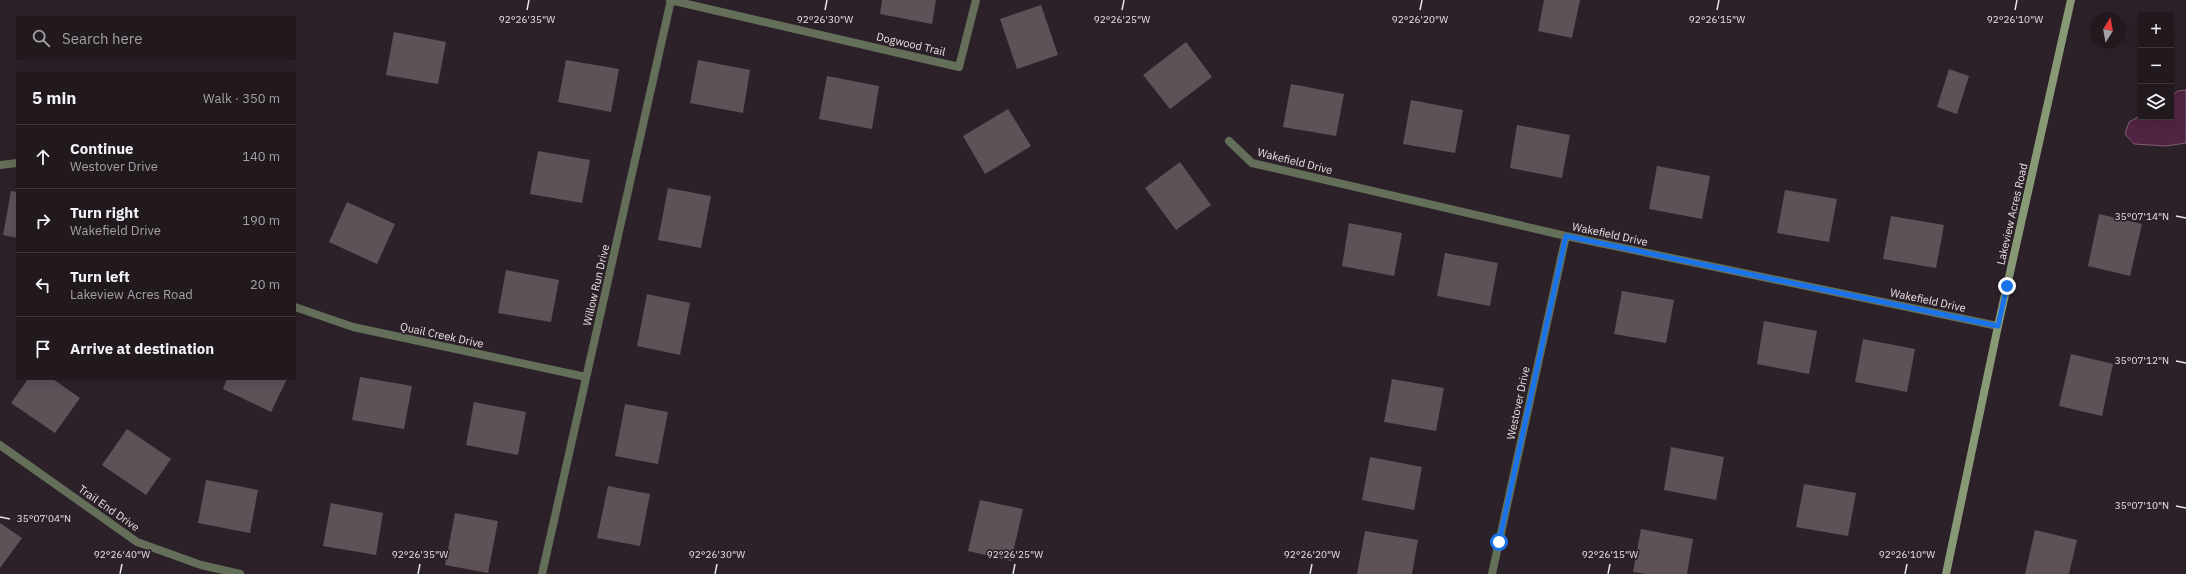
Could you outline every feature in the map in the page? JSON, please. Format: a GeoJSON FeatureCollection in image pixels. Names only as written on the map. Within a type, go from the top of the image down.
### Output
{"type":"FeatureCollection","features":[{"type":"Feature","properties":{"kind":"street","name":"Dogwood Trail"},"geometry":{"type":"LineString","coordinates":[[670,0],[959,67],[976,0]]}},
{"type":"Feature","properties":{"kind":"street","name":"Willow Run Drive"},"geometry":{"type":"LineString","coordinates":[[542,574],[670,0]]}},
{"type":"Feature","properties":{"kind":"street","name":"Lakeview Acres Road"},"geometry":{"type":"LineString","coordinates":[[1946,574],[1998,326],[2071,0]]}},
{"type":"Feature","properties":{"kind":"street","name":"Wakefield Drive"},"geometry":{"type":"LineString","coordinates":[[1229,141],[1252,163],[1566,236],[1998,326]]}},
{"type":"Feature","properties":{"kind":"street"},"geometry":{"type":"LineString","coordinates":[[0,165],[16,163]]}},
{"type":"Feature","properties":{"kind":"street","name":"Westover Drive"},"geometry":{"type":"LineString","coordinates":[[1492,574],[1566,236]]}},
{"type":"Feature","properties":{"kind":"street","name":"Quail Creek Drive"},"geometry":{"type":"LineString","coordinates":[[296,307],[353,327],[586,377]]}},
{"type":"Feature","properties":{"kind":"street","name":"Trail End Drive"},"geometry":{"type":"LineString","coordinates":[[0,445],[137,542],[201,565],[240,574]]}},
{"type":"Feature","properties":{"kind":"shaded area"},"geometry":{"type":"Polygon","coordinates":[[[2186,90],[2186,143],[2166,146],[2134,144],[2125,134],[2129,122],[2138,117],[2138,120],[2174,120],[2174,94],[2178,91],[2186,90]]]}},
{"type":"Feature","properties":{"kind":"building"},"geometry":{"type":"Polygon","coordinates":[[[882,0],[936,0],[932,24],[880,14],[882,0]]]}},
{"type":"Feature","properties":{"kind":"building"},"geometry":{"type":"Polygon","coordinates":[[[1544,0],[1580,0],[1572,38],[1538,31],[1544,0]]]}},
{"type":"Feature","properties":{"kind":"building"},"geometry":{"type":"Polygon","coordinates":[[[1041,5],[1058,55],[1017,69],[1000,19],[1041,5]]]}},
{"type":"Feature","properties":{"kind":"building"},"geometry":{"type":"Polygon","coordinates":[[[394,32],[446,42],[438,84],[386,75],[394,32]]]}},
{"type":"Feature","properties":{"kind":"building"},"geometry":{"type":"Polygon","coordinates":[[[1186,42],[1212,77],[1170,109],[1143,75],[1186,42]]]}},
{"type":"Feature","properties":{"kind":"building"},"geometry":{"type":"Polygon","coordinates":[[[566,60],[619,69],[611,112],[558,102],[566,60]]]}},
{"type":"Feature","properties":{"kind":"building"},"geometry":{"type":"Polygon","coordinates":[[[698,60],[750,70],[743,113],[690,103],[698,60]]]}},
{"type":"Feature","properties":{"kind":"building"},"geometry":{"type":"Polygon","coordinates":[[[1949,69],[1969,76],[1957,114],[1937,107],[1949,69]]]}},
{"type":"Feature","properties":{"kind":"building"},"geometry":{"type":"Polygon","coordinates":[[[827,76],[879,86],[872,129],[819,119],[827,76]]]}},
{"type":"Feature","properties":{"kind":"building"},"geometry":{"type":"Polygon","coordinates":[[[1291,84],[1344,94],[1336,136],[1283,127],[1291,84]]]}},
{"type":"Feature","properties":{"kind":"building"},"geometry":{"type":"Polygon","coordinates":[[[1411,100],[1463,110],[1455,153],[1403,144],[1411,100]]]}},
{"type":"Feature","properties":{"kind":"building"},"geometry":{"type":"Polygon","coordinates":[[[1008,109],[1031,146],[985,174],[963,136],[1008,109]]]}},
{"type":"Feature","properties":{"kind":"building"},"geometry":{"type":"Polygon","coordinates":[[[1517,125],[1570,135],[1562,178],[1510,168],[1517,125]]]}},
{"type":"Feature","properties":{"kind":"building"},"geometry":{"type":"Polygon","coordinates":[[[538,151],[590,160],[582,203],[530,194],[538,151]]]}},
{"type":"Feature","properties":{"kind":"building"},"geometry":{"type":"Polygon","coordinates":[[[1180,162],[1211,205],[1176,230],[1145,188],[1180,162]]]}},
{"type":"Feature","properties":{"kind":"building"},"geometry":{"type":"Polygon","coordinates":[[[1657,166],[1710,176],[1702,219],[1649,209],[1657,166]]]}},
{"type":"Feature","properties":{"kind":"building"},"geometry":{"type":"Polygon","coordinates":[[[668,188],[711,196],[701,248],[658,240],[668,188]]]}},
{"type":"Feature","properties":{"kind":"building"},"geometry":{"type":"Polygon","coordinates":[[[1785,190],[1837,199],[1829,242],[1777,233],[1785,190]]]}},
{"type":"Feature","properties":{"kind":"building"},"geometry":{"type":"Polygon","coordinates":[[[11,191],[16,192],[16,238],[3,235],[11,191]]]}},
{"type":"Feature","properties":{"kind":"building"},"geometry":{"type":"Polygon","coordinates":[[[347,202],[395,224],[377,264],[329,242],[347,202]]]}},
{"type":"Feature","properties":{"kind":"building"},"geometry":{"type":"Polygon","coordinates":[[[2099,214],[2142,224],[2130,276],[2088,266],[2099,214]]]}},
{"type":"Feature","properties":{"kind":"building"},"geometry":{"type":"Polygon","coordinates":[[[1891,216],[1944,225],[1936,268],[1883,259],[1891,216]]]}},
{"type":"Feature","properties":{"kind":"building"},"geometry":{"type":"Polygon","coordinates":[[[1349,223],[1402,233],[1394,276],[1342,266],[1349,223]]]}},
{"type":"Feature","properties":{"kind":"building"},"geometry":{"type":"Polygon","coordinates":[[[1445,253],[1498,263],[1490,306],[1437,296],[1445,253]]]}},
{"type":"Feature","properties":{"kind":"building"},"geometry":{"type":"Polygon","coordinates":[[[506,270],[559,280],[551,322],[498,313],[506,270]]]}},
{"type":"Feature","properties":{"kind":"building"},"geometry":{"type":"Polygon","coordinates":[[[1622,291],[1674,300],[1666,343],[1614,334],[1622,291]]]}},
{"type":"Feature","properties":{"kind":"building"},"geometry":{"type":"Polygon","coordinates":[[[647,294],[690,303],[680,355],[637,346],[647,294]]]}},
{"type":"Feature","properties":{"kind":"building"},"geometry":{"type":"Polygon","coordinates":[[[1764,321],[1817,331],[1809,374],[1757,364],[1764,321]]]}},
{"type":"Feature","properties":{"kind":"building"},"geometry":{"type":"Polygon","coordinates":[[[1863,339],[1915,349],[1907,392],[1855,382],[1863,339]]]}},
{"type":"Feature","properties":{"kind":"building"},"geometry":{"type":"Polygon","coordinates":[[[2071,354],[2113,364],[2102,416],[2059,406],[2071,354]]]}},
{"type":"Feature","properties":{"kind":"building"},"geometry":{"type":"Polygon","coordinates":[[[360,377],[412,386],[404,429],[352,420],[360,377]]]}},
{"type":"Feature","properties":{"kind":"building"},"geometry":{"type":"Polygon","coordinates":[[[1392,379],[1444,388],[1436,431],[1384,422],[1392,379]]]}},
{"type":"Feature","properties":{"kind":"building"},"geometry":{"type":"Polygon","coordinates":[[[27,380],[54,380],[80,398],[55,433],[11,403],[27,380]]]}},
{"type":"Feature","properties":{"kind":"building"},"geometry":{"type":"Polygon","coordinates":[[[227,380],[287,380],[271,412],[223,389],[227,380]]]}},
{"type":"Feature","properties":{"kind":"building"},"geometry":{"type":"Polygon","coordinates":[[[474,402],[526,412],[518,455],[466,445],[474,402]]]}},
{"type":"Feature","properties":{"kind":"building"},"geometry":{"type":"Polygon","coordinates":[[[625,404],[668,412],[658,464],[615,456],[625,404]]]}},
{"type":"Feature","properties":{"kind":"building"},"geometry":{"type":"Polygon","coordinates":[[[127,429],[171,459],[146,495],[102,465],[127,429]]]}},
{"type":"Feature","properties":{"kind":"building"},"geometry":{"type":"Polygon","coordinates":[[[1671,447],[1724,457],[1716,500],[1664,490],[1671,447]]]}},
{"type":"Feature","properties":{"kind":"building"},"geometry":{"type":"Polygon","coordinates":[[[1370,457],[1422,467],[1414,510],[1362,500],[1370,457]]]}},
{"type":"Feature","properties":{"kind":"building"},"geometry":{"type":"Polygon","coordinates":[[[206,480],[258,490],[250,533],[198,523],[206,480]]]}},
{"type":"Feature","properties":{"kind":"building"},"geometry":{"type":"Polygon","coordinates":[[[1804,484],[1856,493],[1848,536],[1796,527],[1804,484]]]}},
{"type":"Feature","properties":{"kind":"building"},"geometry":{"type":"Polygon","coordinates":[[[608,486],[650,494],[640,546],[597,538],[608,486]]]}},
{"type":"Feature","properties":{"kind":"building"},"geometry":{"type":"Polygon","coordinates":[[[980,500],[1023,509],[1011,561],[968,551],[980,500]]]}},
{"type":"Feature","properties":{"kind":"building"},"geometry":{"type":"Polygon","coordinates":[[[331,503],[383,513],[376,555],[323,546],[331,503]]]}},
{"type":"Feature","properties":{"kind":"building"},"geometry":{"type":"Polygon","coordinates":[[[455,513],[498,521],[488,573],[445,565],[455,513]]]}},
{"type":"Feature","properties":{"kind":"building"},"geometry":{"type":"Polygon","coordinates":[[[0,523],[22,538],[0,568],[0,523]]]}},
{"type":"Feature","properties":{"kind":"building"},"geometry":{"type":"Polygon","coordinates":[[[1641,529],[1693,539],[1687,574],[1646,574],[1633,572],[1641,529]]]}},
{"type":"Feature","properties":{"kind":"building"},"geometry":{"type":"Polygon","coordinates":[[[2035,530],[2077,540],[2069,574],[2025,574],[2035,530]]]}},
{"type":"Feature","properties":{"kind":"building"},"geometry":{"type":"Polygon","coordinates":[[[1365,531],[1418,540],[1412,574],[1357,574],[1365,531]]]}},
{"type":"Feature","properties":{"kind":"route"},"geometry":{"type":"LineString","coordinates":[[1499,542],[1566,236],[1998,326],[2007,286]]}}]}
